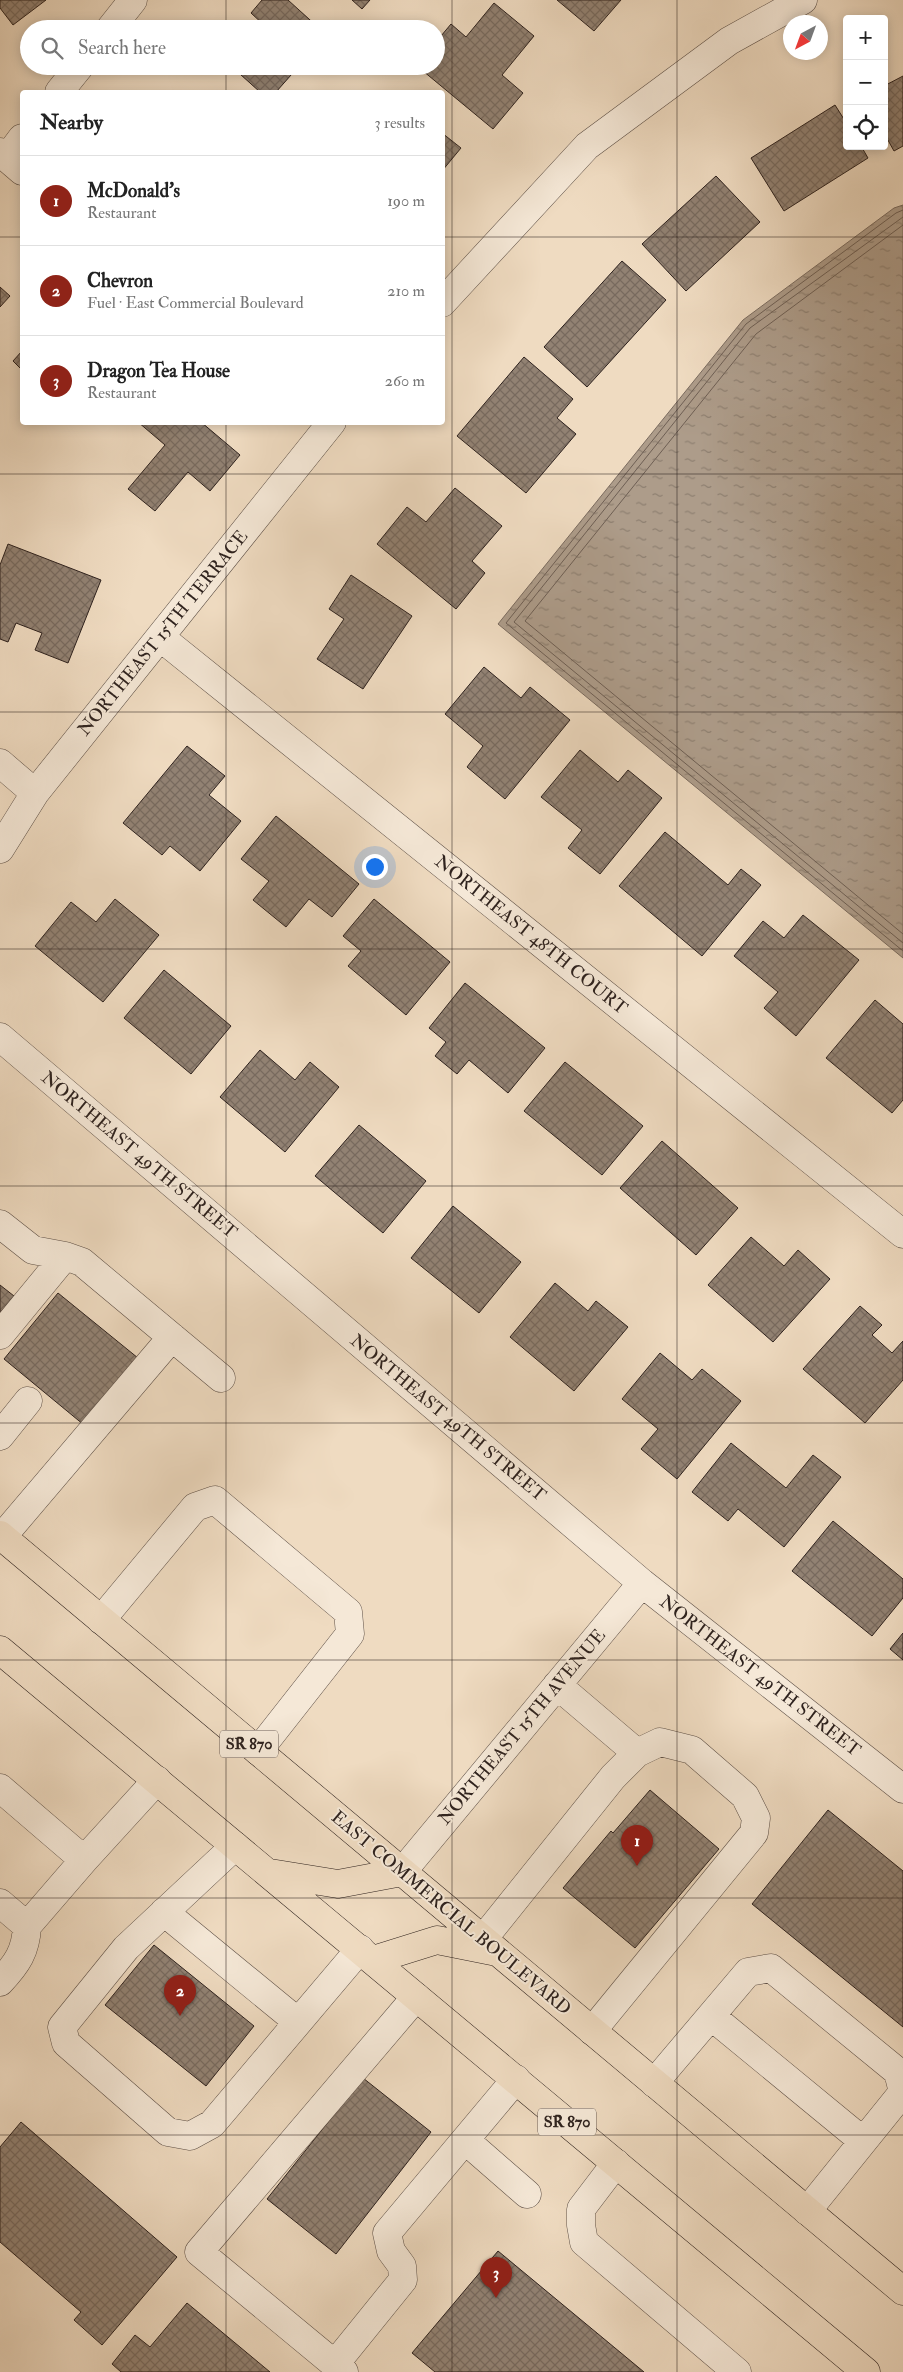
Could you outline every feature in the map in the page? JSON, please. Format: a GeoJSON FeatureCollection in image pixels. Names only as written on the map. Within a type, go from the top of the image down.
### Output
{"type":"FeatureCollection","features":[{"type":"Feature","properties":{"kind":"main road","name":"EAST COMMERCIAL BOULEVARD"},"geometry":{"type":"LineString","coordinates":[[1,1536],[903,2291]]}},
{"type":"Feature","properties":{"kind":"main road","name":"SR 870"},"geometry":{"type":"LineString","coordinates":[[0,1650],[866,2372]]}},
{"type":"Feature","properties":{"kind":"main road"},"geometry":{"type":"LineString","coordinates":[[269,1873],[338,1884],[402,1872]]}},
{"type":"Feature","properties":{"kind":"main road"},"geometry":{"type":"LineString","coordinates":[[366,1955],[437,1940],[491,1946]]}},
{"type":"Feature","properties":{"kind":"street"},"geometry":{"type":"LineString","coordinates":[[117,20],[133,0]]}},
{"type":"Feature","properties":{"kind":"street"},"geometry":{"type":"LineString","coordinates":[[445,299],[587,146],[729,41],[802,0]]}},
{"type":"Feature","properties":{"kind":"street"},"geometry":{"type":"LineString","coordinates":[[61,90],[73,75]]}},
{"type":"Feature","properties":{"kind":"street","name":"NORTHEAST 15TH TERRACE"},"geometry":{"type":"LineString","coordinates":[[0,848],[35,792],[328,425]]}},
{"type":"Feature","properties":{"kind":"street","name":"NORTHEAST 48TH COURT"},"geometry":{"type":"LineString","coordinates":[[160,636],[903,1234]]}},
{"type":"Feature","properties":{"kind":"street"},"geometry":{"type":"LineString","coordinates":[[0,763],[35,792]]}},
{"type":"Feature","properties":{"kind":"street","name":"NORTHEAST 49TH STREET"},"geometry":{"type":"LineString","coordinates":[[0,1037],[642,1583],[903,1790]]}},
{"type":"Feature","properties":{"kind":"street"},"geometry":{"type":"LineString","coordinates":[[0,1224],[33,1250],[65,1256],[82,1262],[222,1378]]}},
{"type":"Feature","properties":{"kind":"street"},"geometry":{"type":"LineString","coordinates":[[0,1335],[65,1256]]}},
{"type":"Feature","properties":{"kind":"street"},"geometry":{"type":"LineString","coordinates":[[1,1536],[172,1337]]}},
{"type":"Feature","properties":{"kind":"street"},"geometry":{"type":"LineString","coordinates":[[0,1436],[28,1401]]}},
{"type":"Feature","properties":{"kind":"street"},"geometry":{"type":"LineString","coordinates":[[101,1620],[195,1507],[215,1500],[348,1612],[350,1634],[258,1751]]}},
{"type":"Feature","properties":{"kind":"street","name":"NORTHEAST 15TH AVENUE"},"geometry":{"type":"LineString","coordinates":[[402,1872],[642,1583]]}},
{"type":"Feature","properties":{"kind":"street"},"geometry":{"type":"LineString","coordinates":[[557,1685],[637,1753]]}},
{"type":"Feature","properties":{"kind":"street"},"geometry":{"type":"LineString","coordinates":[[491,1946],[613,1777],[637,1753],[660,1742],[692,1750],[745,1796],[756,1818],[754,1833],[592,2031]]}},
{"type":"Feature","properties":{"kind":"street"},"geometry":{"type":"LineString","coordinates":[[0,1982],[14,1966],[26,1944],[27,1926],[157,1780]]}},
{"type":"Feature","properties":{"kind":"street"},"geometry":{"type":"LineString","coordinates":[[0,1788],[84,1860]]}},
{"type":"Feature","properties":{"kind":"street"},"geometry":{"type":"LineString","coordinates":[[235,1846],[126,1948],[62,2027],[66,2043],[168,2132],[190,2136],[212,2124],[298,2022],[366,1955]]}},
{"type":"Feature","properties":{"kind":"street"},"geometry":{"type":"LineString","coordinates":[[0,1903],[27,1926]]}},
{"type":"Feature","properties":{"kind":"street"},"geometry":{"type":"LineString","coordinates":[[164,1912],[298,2022]]}},
{"type":"Feature","properties":{"kind":"street"},"geometry":{"type":"LineString","coordinates":[[654,2083],[748,1972],[771,1968],[898,2072],[902,2092],[807,2210]]}},
{"type":"Feature","properties":{"kind":"street"},"geometry":{"type":"LineString","coordinates":[[416,1997],[199,2252],[339,2368],[403,2280],[402,2266],[391,2251],[387,2233],[516,2079]]}},
{"type":"Feature","properties":{"kind":"street"},"geometry":{"type":"LineString","coordinates":[[711,2016],[862,2141]]}},
{"type":"Feature","properties":{"kind":"street"},"geometry":{"type":"LineString","coordinates":[[464,2140],[527,2194]]}},
{"type":"Feature","properties":{"kind":"street"},"geometry":{"type":"LineString","coordinates":[[616,2163],[581,2209],[581,2226],[584,2242],[737,2372]]}},
{"type":"Feature","properties":{"kind":"water"},"geometry":{"type":"Polygon","coordinates":[[[903,205],[903,958],[498,624],[743,320],[894,208],[903,205]]]}},
{"type":"Feature","properties":{"kind":"building"},"geometry":{"type":"Polygon","coordinates":[[[0,0],[46,0],[13,25],[0,8],[0,0]]]}},
{"type":"Feature","properties":{"kind":"building"},"geometry":{"type":"Polygon","coordinates":[[[262,0],[288,0],[310,20],[259,20],[251,13],[262,0]]]}},
{"type":"Feature","properties":{"kind":"building"},"geometry":{"type":"Polygon","coordinates":[[[352,0],[370,0],[362,9],[352,0]]]}},
{"type":"Feature","properties":{"kind":"building"},"geometry":{"type":"Polygon","coordinates":[[[557,0],[621,0],[594,31],[557,0]]]}},
{"type":"Feature","properties":{"kind":"building"},"geometry":{"type":"Polygon","coordinates":[[[494,3],[534,36],[502,75],[523,93],[493,129],[428,75],[445,75],[445,31],[451,24],[466,37],[494,3]]]}},
{"type":"Feature","properties":{"kind":"building"},"geometry":{"type":"Polygon","coordinates":[[[241,75],[291,75],[278,90],[258,90],[241,75]]]}},
{"type":"Feature","properties":{"kind":"building"},"geometry":{"type":"Polygon","coordinates":[[[903,76],[903,146],[894,151],[888,140],[888,84],[903,76]]]}},
{"type":"Feature","properties":{"kind":"building"},"geometry":{"type":"Polygon","coordinates":[[[835,105],[843,118],[843,150],[863,150],[868,158],[784,211],[751,158],[835,105]]]}},
{"type":"Feature","properties":{"kind":"building"},"geometry":{"type":"Polygon","coordinates":[[[445,135],[461,148],[445,167],[445,135]]]}},
{"type":"Feature","properties":{"kind":"building"},"geometry":{"type":"Polygon","coordinates":[[[716,176],[760,222],[686,291],[642,244],[716,176]]]}},
{"type":"Feature","properties":{"kind":"building"},"geometry":{"type":"Polygon","coordinates":[[[622,261],[666,300],[587,387],[544,347],[622,261]]]}},
{"type":"Feature","properties":{"kind":"building"},"geometry":{"type":"Polygon","coordinates":[[[0,287],[10,296],[0,307],[0,287]]]}},
{"type":"Feature","properties":{"kind":"building"},"geometry":{"type":"Polygon","coordinates":[[[20,353],[20,368],[13,361],[20,353]]]}},
{"type":"Feature","properties":{"kind":"building"},"geometry":{"type":"Polygon","coordinates":[[[524,357],[573,399],[557,418],[576,434],[526,493],[457,436],[524,357]]]}},
{"type":"Feature","properties":{"kind":"building"},"geometry":{"type":"Polygon","coordinates":[[[142,425],[205,425],[240,455],[210,491],[188,472],[155,511],[128,489],[165,445],[142,425]]]}},
{"type":"Feature","properties":{"kind":"building"},"geometry":{"type":"Polygon","coordinates":[[[455,488],[502,526],[472,561],[485,573],[456,609],[377,544],[407,507],[426,522],[455,488]]]}},
{"type":"Feature","properties":{"kind":"building"},"geometry":{"type":"Polygon","coordinates":[[[8,544],[101,580],[68,663],[35,650],[42,633],[16,623],[8,642],[0,639],[0,565],[8,544]]]}},
{"type":"Feature","properties":{"kind":"building"},"geometry":{"type":"Polygon","coordinates":[[[351,575],[412,616],[363,689],[317,659],[344,619],[329,609],[351,575]]]}},
{"type":"Feature","properties":{"kind":"building"},"geometry":{"type":"Polygon","coordinates":[[[484,667],[521,698],[530,687],[570,720],[505,799],[467,767],[483,746],[445,714],[484,667]]]}},
{"type":"Feature","properties":{"kind":"building"},"geometry":{"type":"Polygon","coordinates":[[[187,746],[225,776],[209,795],[241,821],[200,871],[170,846],[162,855],[123,823],[187,746]]]}},
{"type":"Feature","properties":{"kind":"building"},"geometry":{"type":"Polygon","coordinates":[[[580,750],[618,782],[628,770],[662,798],[600,874],[568,848],[582,830],[541,797],[580,750]]]}},
{"type":"Feature","properties":{"kind":"building"},"geometry":{"type":"Polygon","coordinates":[[[276,816],[359,884],[332,917],[309,899],[286,927],[253,900],[269,881],[241,859],[276,816]]]}},
{"type":"Feature","properties":{"kind":"building"},"geometry":{"type":"Polygon","coordinates":[[[665,832],[728,885],[741,869],[761,885],[702,956],[619,886],[665,832]]]}},
{"type":"Feature","properties":{"kind":"building"},"geometry":{"type":"Polygon","coordinates":[[[115,899],[159,935],[103,1002],[35,946],[71,902],[96,922],[115,899]]]}},
{"type":"Feature","properties":{"kind":"building"},"geometry":{"type":"Polygon","coordinates":[[[374,899],[450,962],[406,1015],[348,966],[361,951],[343,936],[374,899]]]}},
{"type":"Feature","properties":{"kind":"building"},"geometry":{"type":"Polygon","coordinates":[[[803,915],[859,960],[796,1036],[764,1008],[778,992],[734,956],[763,921],[784,938],[803,915]]]}},
{"type":"Feature","properties":{"kind":"building"},"geometry":{"type":"Polygon","coordinates":[[[164,970],[231,1026],[191,1074],[124,1018],[164,970]]]}},
{"type":"Feature","properties":{"kind":"building"},"geometry":{"type":"Polygon","coordinates":[[[465,983],[545,1048],[508,1093],[469,1060],[457,1074],[435,1056],[446,1042],[429,1028],[465,983]]]}},
{"type":"Feature","properties":{"kind":"building"},"geometry":{"type":"Polygon","coordinates":[[[875,1000],[903,1024],[903,1100],[892,1113],[826,1058],[875,1000]]]}},
{"type":"Feature","properties":{"kind":"building"},"geometry":{"type":"Polygon","coordinates":[[[260,1050],[295,1080],[310,1062],[339,1087],[285,1152],[220,1097],[260,1050]]]}},
{"type":"Feature","properties":{"kind":"building"},"geometry":{"type":"Polygon","coordinates":[[[565,1062],[643,1126],[602,1175],[524,1111],[565,1062]]]}},
{"type":"Feature","properties":{"kind":"building"},"geometry":{"type":"Polygon","coordinates":[[[359,1125],[426,1181],[383,1233],[315,1176],[359,1125]]]}},
{"type":"Feature","properties":{"kind":"building"},"geometry":{"type":"Polygon","coordinates":[[[662,1141],[738,1208],[696,1255],[620,1188],[662,1141]]]}},
{"type":"Feature","properties":{"kind":"building"},"geometry":{"type":"Polygon","coordinates":[[[453,1206],[521,1262],[479,1313],[411,1258],[453,1206]]]}},
{"type":"Feature","properties":{"kind":"building"},"geometry":{"type":"Polygon","coordinates":[[[751,1237],[784,1266],[798,1250],[830,1279],[773,1342],[708,1285],[751,1237]]]}},
{"type":"Feature","properties":{"kind":"building"},"geometry":{"type":"Polygon","coordinates":[[[555,1283],[588,1311],[596,1301],[628,1327],[574,1391],[510,1337],[555,1283]]]}},
{"type":"Feature","properties":{"kind":"building"},"geometry":{"type":"Polygon","coordinates":[[[0,1285],[14,1296],[0,1313],[0,1285]]]}},
{"type":"Feature","properties":{"kind":"building"},"geometry":{"type":"Polygon","coordinates":[[[58,1293],[138,1358],[84,1425],[4,1359],[58,1293]]]}},
{"type":"Feature","properties":{"kind":"building"},"geometry":{"type":"Polygon","coordinates":[[[860,1306],[882,1325],[872,1335],[892,1353],[903,1341],[903,1380],[865,1423],[803,1369],[860,1306]]]}},
{"type":"Feature","properties":{"kind":"building"},"geometry":{"type":"Polygon","coordinates":[[[660,1353],[692,1380],[702,1369],[741,1401],[677,1479],[641,1449],[658,1429],[622,1399],[660,1353]]]}},
{"type":"Feature","properties":{"kind":"building"},"geometry":{"type":"Polygon","coordinates":[[[731,1443],[786,1488],[813,1455],[841,1477],[784,1547],[738,1509],[728,1521],[692,1492],[731,1443]]]}},
{"type":"Feature","properties":{"kind":"building"},"geometry":{"type":"Polygon","coordinates":[[[833,1521],[903,1579],[903,1598],[872,1636],[792,1571],[833,1521]]]}},
{"type":"Feature","properties":{"kind":"building"},"geometry":{"type":"Polygon","coordinates":[[[903,1633],[903,1660],[890,1649],[903,1633]]]}},
{"type":"Feature","properties":{"kind":"building"},"geometry":{"type":"Polygon","coordinates":[[[650,1790],[719,1849],[635,1948],[563,1888],[611,1831],[613,1833],[650,1790]]]}},
{"type":"Feature","properties":{"kind":"building"},"geometry":{"type":"Polygon","coordinates":[[[828,1810],[903,1871],[903,2027],[752,1904],[828,1810]]]}},
{"type":"Feature","properties":{"kind":"building"},"geometry":{"type":"Polygon","coordinates":[[[154,1945],[254,2026],[206,2086],[105,2005],[154,1945]]]}},
{"type":"Feature","properties":{"kind":"building"},"geometry":{"type":"Polygon","coordinates":[[[363,2078],[431,2132],[336,2254],[267,2199],[363,2078]]]}},
{"type":"Feature","properties":{"kind":"building"},"geometry":{"type":"Polygon","coordinates":[[[21,2122],[177,2257],[102,2345],[74,2320],[81,2312],[0,2242],[0,2147],[21,2122]]]}},
{"type":"Feature","properties":{"kind":"building"},"geometry":{"type":"Polygon","coordinates":[[[498,2251],[644,2372],[435,2372],[412,2353],[498,2251]]]}},
{"type":"Feature","properties":{"kind":"building"},"geometry":{"type":"Polygon","coordinates":[[[187,2303],[270,2372],[121,2372],[112,2364],[135,2335],[150,2347],[187,2303]]]}},
{"type":"Feature","properties":{"kind":"place","name":"McDonald's"},"geometry":{"type":"Point","coordinates":[637,1866]}},
{"type":"Feature","properties":{"kind":"place","name":"Chevron"},"geometry":{"type":"Point","coordinates":[180,2016]}},
{"type":"Feature","properties":{"kind":"place","name":"Dragon Tea House"},"geometry":{"type":"Point","coordinates":[496,2298]}}]}
